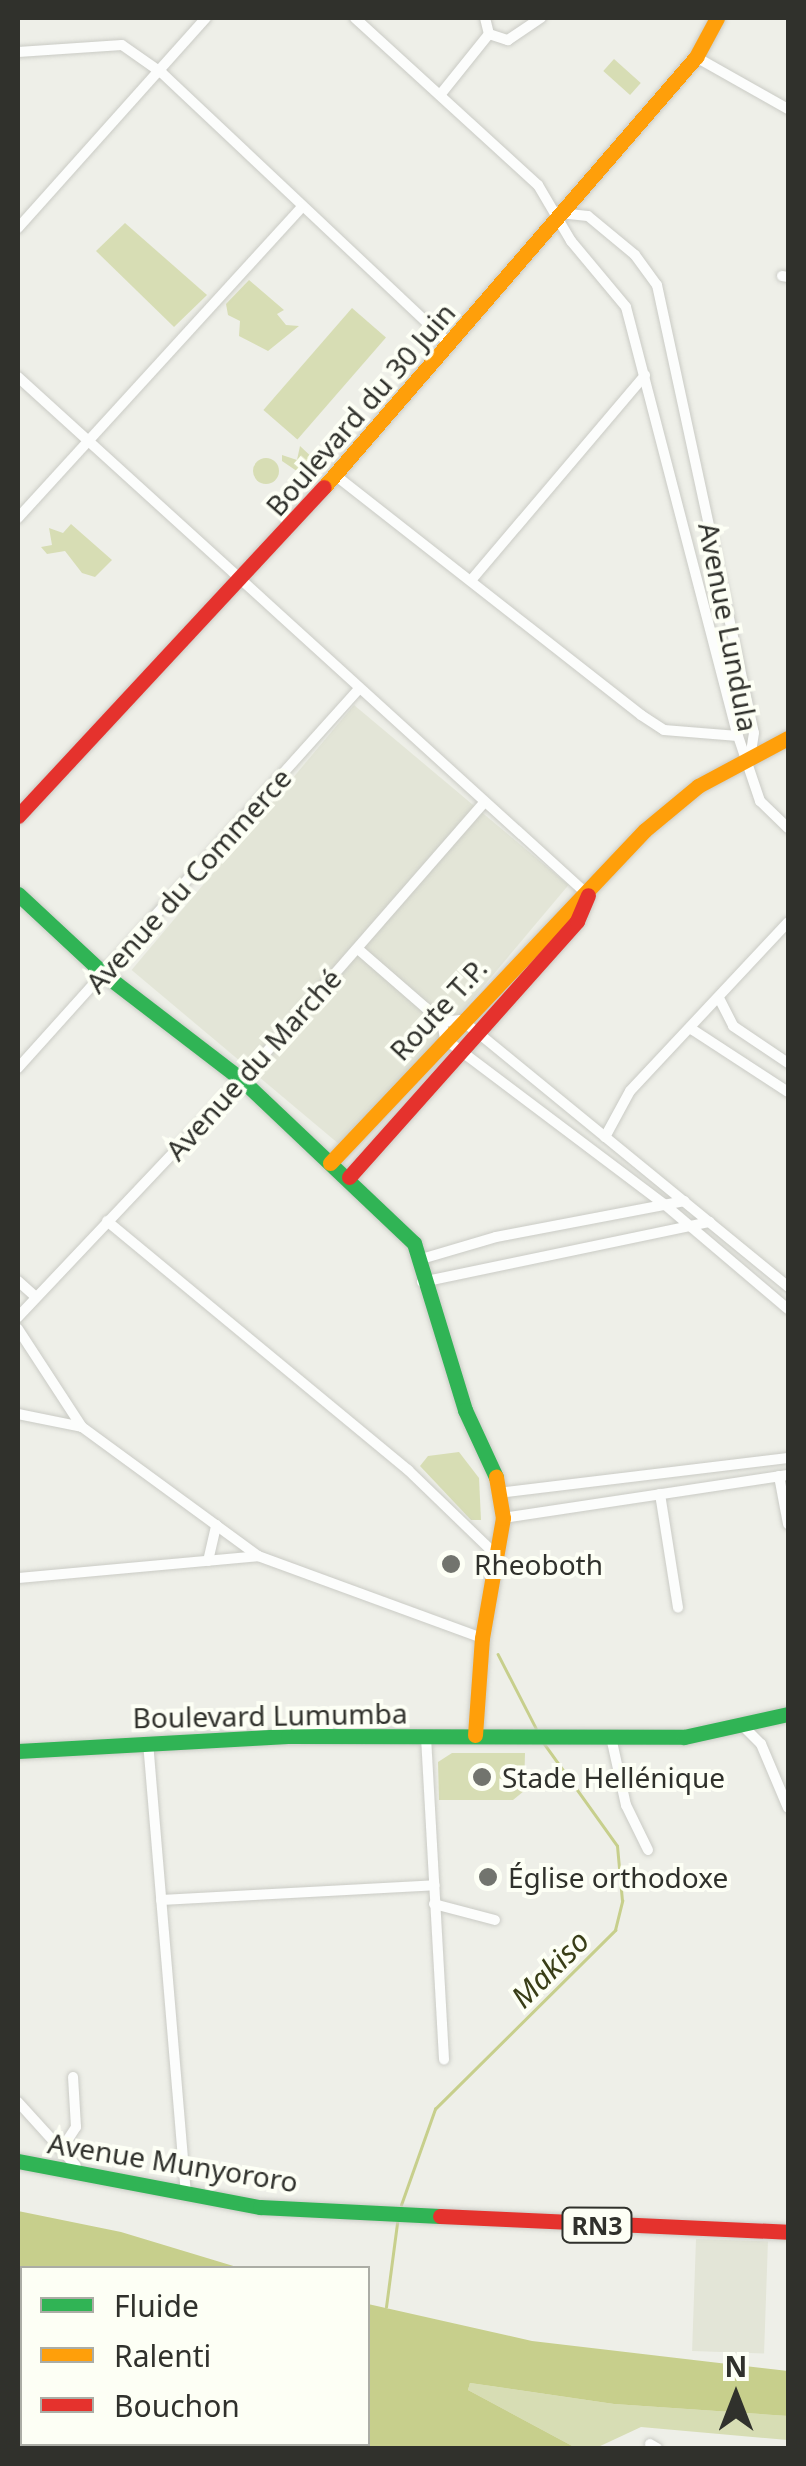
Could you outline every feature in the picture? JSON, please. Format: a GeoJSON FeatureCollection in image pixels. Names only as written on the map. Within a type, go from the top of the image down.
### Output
{"type":"FeatureCollection","features":[{"type":"Feature","properties":{"kind":"main road","name":"Boulevard du 30 Juin"},"geometry":{"type":"LineString","coordinates":[[18,816],[239,583],[451,346],[558,213],[696,57],[717,18]]}},
{"type":"Feature","properties":{"kind":"main road","name":"Route T.P."},"geometry":{"type":"LineString","coordinates":[[330,1163],[461,1020],[676,804],[788,738]]}},
{"type":"Feature","properties":{"kind":"main road"},"geometry":{"type":"LineString","coordinates":[[18,894],[104,974],[242,1080],[414,1243],[421,1282],[464,1410],[496,1468],[502,1518],[493,1552],[482,1638],[475,1735]]}},
{"type":"Feature","properties":{"kind":"main road","name":"Route T.P."},"geometry":{"type":"LineString","coordinates":[[349,1178],[577,921],[588,895]]}},
{"type":"Feature","properties":{"kind":"main road","name":"Boulevard Lumumba"},"geometry":{"type":"LineString","coordinates":[[18,1750],[148,1742],[475,1735],[684,1737],[744,1728],[788,1714]]}},
{"type":"Feature","properties":{"kind":"main road","name":"Avenue Munyororo"},"geometry":{"type":"LineString","coordinates":[[18,2162],[260,2206],[788,2232]]}},
{"type":"Feature","properties":{"kind":"street"},"geometry":{"type":"LineString","coordinates":[[18,228],[162,73],[206,18]]}},
{"type":"Feature","properties":{"kind":"street","name":"Avenue Lundula"},"geometry":{"type":"LineString","coordinates":[[355,18],[538,185],[558,213],[571,241],[626,308],[738,736],[750,757]]}},
{"type":"Feature","properties":{"kind":"street"},"geometry":{"type":"LineString","coordinates":[[485,18],[489,34]]}},
{"type":"Feature","properties":{"kind":"street"},"geometry":{"type":"LineString","coordinates":[[489,34],[508,40],[541,18]]}},
{"type":"Feature","properties":{"kind":"street"},"geometry":{"type":"LineString","coordinates":[[440,95],[489,34]]}},
{"type":"Feature","properties":{"kind":"street"},"geometry":{"type":"LineString","coordinates":[[18,52],[122,45],[162,73],[451,346]]}},
{"type":"Feature","properties":{"kind":"street"},"geometry":{"type":"LineString","coordinates":[[696,57],[788,110]]}},
{"type":"Feature","properties":{"kind":"street"},"geometry":{"type":"LineString","coordinates":[[18,518],[302,207]]}},
{"type":"Feature","properties":{"kind":"street","name":"Avenue Lundula"},"geometry":{"type":"LineString","coordinates":[[558,213],[588,216],[634,255],[657,285],[754,733],[750,757]]}},
{"type":"Feature","properties":{"kind":"street"},"geometry":{"type":"LineString","coordinates":[[473,578],[646,375]]}},
{"type":"Feature","properties":{"kind":"street"},"geometry":{"type":"LineString","coordinates":[[18,377],[84,444],[482,806],[588,895]]}},
{"type":"Feature","properties":{"kind":"street"},"geometry":{"type":"LineString","coordinates":[[335,474],[664,730],[738,736]]}},
{"type":"Feature","properties":{"kind":"street","name":"Avenue du Commerce"},"geometry":{"type":"LineString","coordinates":[[18,1068],[357,691]]}},
{"type":"Feature","properties":{"kind":"street"},"geometry":{"type":"LineString","coordinates":[[750,757],[760,801],[788,828]]}},
{"type":"Feature","properties":{"kind":"street","name":"Avenue du Marché"},"geometry":{"type":"LineString","coordinates":[[18,1316],[242,1080],[482,806]]}},
{"type":"Feature","properties":{"kind":"street"},"geometry":{"type":"LineString","coordinates":[[605,1137],[630,1091],[693,1030],[788,922]]}},
{"type":"Feature","properties":{"kind":"street"},"geometry":{"type":"LineString","coordinates":[[358,949],[442,1022],[444,1040],[664,1204],[788,1309]]}},
{"type":"Feature","properties":{"kind":"street"},"geometry":{"type":"LineString","coordinates":[[720,1000],[733,1026],[788,1064]]}},
{"type":"Feature","properties":{"kind":"street"},"geometry":{"type":"LineString","coordinates":[[442,1022],[461,1020],[478,1032],[788,1287]]}},
{"type":"Feature","properties":{"kind":"street"},"geometry":{"type":"LineString","coordinates":[[693,1030],[788,1092]]}},
{"type":"Feature","properties":{"kind":"street"},"geometry":{"type":"LineString","coordinates":[[415,1261],[496,1237],[685,1202]]}},
{"type":"Feature","properties":{"kind":"street"},"geometry":{"type":"LineString","coordinates":[[107,1221],[408,1470],[493,1552]]}},
{"type":"Feature","properties":{"kind":"street"},"geometry":{"type":"LineString","coordinates":[[421,1282],[710,1222]]}},
{"type":"Feature","properties":{"kind":"street"},"geometry":{"type":"LineString","coordinates":[[18,1281],[36,1297]]}},
{"type":"Feature","properties":{"kind":"street"},"geometry":{"type":"LineString","coordinates":[[18,1329],[82,1427],[258,1556],[482,1638]]}},
{"type":"Feature","properties":{"kind":"street"},"geometry":{"type":"LineString","coordinates":[[18,1414],[82,1427]]}},
{"type":"Feature","properties":{"kind":"street"},"geometry":{"type":"LineString","coordinates":[[498,1493],[788,1458]]}},
{"type":"Feature","properties":{"kind":"street"},"geometry":{"type":"LineString","coordinates":[[502,1518],[784,1476],[788,1524]]}},
{"type":"Feature","properties":{"kind":"street"},"geometry":{"type":"LineString","coordinates":[[660,1494],[678,1608]]}},
{"type":"Feature","properties":{"kind":"street"},"geometry":{"type":"LineString","coordinates":[[208,1561],[216,1525]]}},
{"type":"Feature","properties":{"kind":"street"},"geometry":{"type":"LineString","coordinates":[[18,1578],[258,1556]]}},
{"type":"Feature","properties":{"kind":"street"},"geometry":{"type":"LineString","coordinates":[[744,1728],[761,1744],[788,1808]]}},
{"type":"Feature","properties":{"kind":"street"},"geometry":{"type":"LineString","coordinates":[[611,1736],[626,1805],[648,1850]]}},
{"type":"Feature","properties":{"kind":"street"},"geometry":{"type":"LineString","coordinates":[[426,1737],[444,2059]]}},
{"type":"Feature","properties":{"kind":"street"},"geometry":{"type":"LineString","coordinates":[[148,1742],[186,2194]]}},
{"type":"Feature","properties":{"kind":"street"},"geometry":{"type":"LineString","coordinates":[[161,1900],[434,1886]]}},
{"type":"Feature","properties":{"kind":"street"},"geometry":{"type":"LineString","coordinates":[[434,1904],[495,1920]]}},
{"type":"Feature","properties":{"kind":"street"},"geometry":{"type":"LineString","coordinates":[[63,2147],[76,2126],[73,2077]]}},
{"type":"Feature","properties":{"kind":"street"},"geometry":{"type":"LineString","coordinates":[[18,2102],[63,2147],[80,2176]]}},
{"type":"Feature","properties":{"kind":"shaded area"},"geometry":{"type":"Polygon","coordinates":[[[614,59],[641,83],[630,95],[603,71],[614,59]]]}},
{"type":"Feature","properties":{"kind":"shaded area"},"geometry":{"type":"Polygon","coordinates":[[[125,223],[207,295],[174,327],[96,251],[125,223]]]}},
{"type":"Feature","properties":{"kind":"shaded area"},"geometry":{"type":"Polygon","coordinates":[[[249,280],[284,310],[277,314],[286,325],[299,326],[268,351],[239,336],[240,321],[228,315],[226,304],[249,280]]]}},
{"type":"Feature","properties":{"kind":"shaded area"},"geometry":{"type":"Polygon","coordinates":[[[352,308],[386,338],[297,439],[263,410],[352,308]]]}},
{"type":"Feature","properties":{"kind":"shaded area"},"geometry":{"type":"Polygon","coordinates":[[[300,446],[316,461],[307,478],[282,461],[282,455],[297,460],[300,446]]]}},
{"type":"Feature","properties":{"kind":"shaded area"},"geometry":{"type":"Polygon","coordinates":[[[266,458],[275,462],[279,471],[275,480],[266,484],[257,480],[253,471],[257,462],[266,458]]]}},
{"type":"Feature","properties":{"kind":"shaded area"},"geometry":{"type":"Polygon","coordinates":[[[71,524],[112,560],[95,577],[82,573],[65,551],[47,554],[41,547],[52,545],[49,528],[63,533],[71,524]]]}},
{"type":"Feature","properties":{"kind":"shaded area"},"geometry":{"type":"Polygon","coordinates":[[[354,705],[568,885],[346,1150],[132,970],[354,705]]]}},
{"type":"Feature","properties":{"kind":"shaded area"},"geometry":{"type":"Polygon","coordinates":[[[459,1452],[479,1478],[481,1520],[471,1520],[420,1466],[428,1456],[459,1452]]]}},
{"type":"Feature","properties":{"kind":"shaded area","name":"Stade Hellénique"},"geometry":{"type":"Polygon","coordinates":[[[452,1753],[525,1753],[524,1791],[513,1800],[439,1800],[438,1762],[452,1753]]]}},
{"type":"Feature","properties":{"kind":"shaded area"},"geometry":{"type":"Polygon","coordinates":[[[18,2211],[121,2232],[233,2266],[20,2266],[20,2446],[370,2446],[370,2304],[532,2341],[788,2371],[788,2416],[614,2404],[470,2383],[468,2390],[576,2448],[18,2448],[18,2211]]]}},
{"type":"Feature","properties":{"kind":"shaded area"},"geometry":{"type":"Polygon","coordinates":[[[696,2239],[768,2242],[764,2353],[692,2351],[696,2239]]]}},
{"type":"Feature","properties":{"kind":"shaded area"},"geometry":{"type":"Polygon","coordinates":[[[470,2383],[614,2404],[788,2416],[788,2440],[641,2427],[596,2448],[576,2448],[468,2390],[470,2383]]]}},
{"type":"Feature","properties":{"kind":"waterway","name":"Makiso"},"geometry":{"type":"LineString","coordinates":[[498,1654],[536,1728]]}},
{"type":"Feature","properties":{"kind":"waterway","name":"Makiso"},"geometry":{"type":"LineString","coordinates":[[401,2205],[435,2109],[615,1930],[622,1901],[617,1846],[544,1744]]}},
{"type":"Feature","properties":{"kind":"waterway","name":"Makiso"},"geometry":{"type":"LineString","coordinates":[[386,2307],[397,2223]]}},
{"type":"Feature","properties":{"kind":"traffic: fast"},"geometry":{"type":"LineString","coordinates":[[18,894],[104,974],[242,1080],[414,1243],[465,1410],[496,1477]]}},
{"type":"Feature","properties":{"kind":"traffic: fast"},"geometry":{"type":"LineString","coordinates":[[18,1751],[288,1736],[684,1737],[788,1714]]}},
{"type":"Feature","properties":{"kind":"traffic: fast"},"geometry":{"type":"LineString","coordinates":[[18,2161],[260,2207],[440,2216]]}},
{"type":"Feature","properties":{"kind":"traffic: slow"},"geometry":{"type":"LineString","coordinates":[[324,487],[696,57],[717,18]]}},
{"type":"Feature","properties":{"kind":"traffic: slow"},"geometry":{"type":"LineString","coordinates":[[330,1163],[645,830],[698,786],[788,738]]}},
{"type":"Feature","properties":{"kind":"traffic: slow"},"geometry":{"type":"LineString","coordinates":[[475,1735],[482,1638],[503,1518],[496,1477]]}},
{"type":"Feature","properties":{"kind":"traffic: jam"},"geometry":{"type":"LineString","coordinates":[[18,816],[324,487]]}},
{"type":"Feature","properties":{"kind":"traffic: jam"},"geometry":{"type":"LineString","coordinates":[[349,1177],[577,921],[588,895]]}},
{"type":"Feature","properties":{"kind":"traffic: jam"},"geometry":{"type":"LineString","coordinates":[[440,2216],[788,2232]]}},
{"type":"Feature","properties":{"kind":"place","name":"Rheoboth"},"geometry":{"type":"Point","coordinates":[451,1564]}},
{"type":"Feature","properties":{"kind":"place","name":"Stade Hellénique"},"geometry":{"type":"Point","coordinates":[482,1777]}},
{"type":"Feature","properties":{"kind":"place","name":"Église orthodoxe"},"geometry":{"type":"Point","coordinates":[488,1877]}}]}
